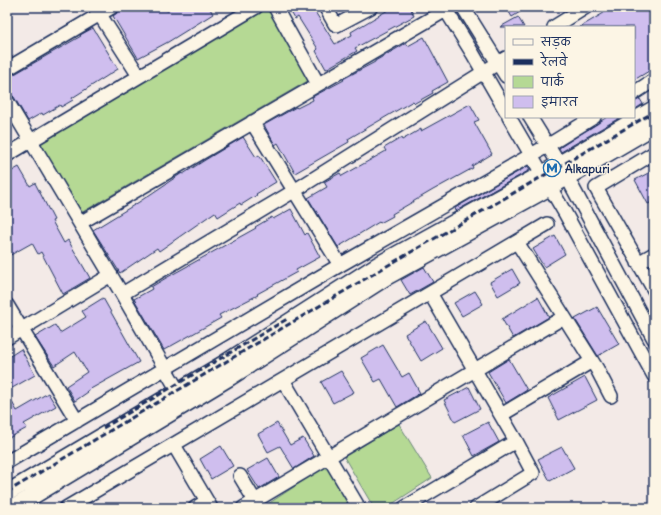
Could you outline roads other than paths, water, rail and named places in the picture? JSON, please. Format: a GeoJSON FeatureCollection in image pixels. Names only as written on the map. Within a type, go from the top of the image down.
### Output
{"type":"FeatureCollection","features":[{"type":"Feature","properties":{"kind":"main road"},"geometry":{"type":"LineString","coordinates":[[563,171],[654,109]]}},
{"type":"Feature","properties":{"kind":"main road"},"geometry":{"type":"LineString","coordinates":[[7,493],[222,365],[378,265],[654,126]]}},
{"type":"Feature","properties":{"kind":"main road"},"geometry":{"type":"LineString","coordinates":[[13,508],[230,377],[386,277],[546,180]]}},
{"type":"Feature","properties":{"kind":"street"},"geometry":{"type":"LineString","coordinates":[[7,69],[97,11],[112,7]]}},
{"type":"Feature","properties":{"kind":"street"},"geometry":{"type":"LineString","coordinates":[[7,155],[256,7]]}},
{"type":"Feature","properties":{"kind":"street"},"geometry":{"type":"LineString","coordinates":[[275,7],[318,84]]}},
{"type":"Feature","properties":{"kind":"street"},"geometry":{"type":"LineString","coordinates":[[328,7],[326,8],[327,12],[337,25],[371,7]]}},
{"type":"Feature","properties":{"kind":"street"},"geometry":{"type":"LineString","coordinates":[[462,7],[502,60],[505,72]]}},
{"type":"Feature","properties":{"kind":"street"},"geometry":{"type":"LineString","coordinates":[[556,26],[586,7]]}},
{"type":"Feature","properties":{"kind":"street"},"geometry":{"type":"LineString","coordinates":[[80,223],[447,8],[505,109]]}},
{"type":"Feature","properties":{"kind":"street"},"geometry":{"type":"LineString","coordinates":[[97,11],[139,76]]}},
{"type":"Feature","properties":{"kind":"street"},"geometry":{"type":"LineString","coordinates":[[122,294],[294,191],[502,60]]}},
{"type":"Feature","properties":{"kind":"street"},"geometry":{"type":"LineString","coordinates":[[635,91],[654,80]]}},
{"type":"Feature","properties":{"kind":"street"},"geometry":{"type":"LineString","coordinates":[[7,101],[166,368],[178,392]]}},
{"type":"Feature","properties":{"kind":"street"},"geometry":{"type":"LineString","coordinates":[[510,118],[546,180],[654,376]]}},
{"type":"Feature","properties":{"kind":"street"},"geometry":{"type":"LineString","coordinates":[[531,118],[563,171],[654,339]]}},
{"type":"Feature","properties":{"kind":"street"},"geometry":{"type":"LineString","coordinates":[[7,462],[592,118]]}},
{"type":"Feature","properties":{"kind":"street"},"geometry":{"type":"LineString","coordinates":[[252,122],[340,265]]}},
{"type":"Feature","properties":{"kind":"street"},"geometry":{"type":"LineString","coordinates":[[654,154],[596,188],[654,290]]}},
{"type":"Feature","properties":{"kind":"street"},"geometry":{"type":"LineString","coordinates":[[66,508],[547,224]]}},
{"type":"Feature","properties":{"kind":"street"},"geometry":{"type":"LineString","coordinates":[[517,242],[592,361],[611,396]]}},
{"type":"Feature","properties":{"kind":"street"},"geometry":{"type":"LineString","coordinates":[[638,263],[654,254]]}},
{"type":"Feature","properties":{"kind":"street"},"geometry":{"type":"LineString","coordinates":[[7,338],[111,275]]}},
{"type":"Feature","properties":{"kind":"street"},"geometry":{"type":"LineString","coordinates":[[430,293],[533,473],[476,508]]}},
{"type":"Feature","properties":{"kind":"street"},"geometry":{"type":"LineString","coordinates":[[7,305],[77,421]]}},
{"type":"Feature","properties":{"kind":"street"},"geometry":{"type":"LineString","coordinates":[[243,508],[564,317]]}},
{"type":"Feature","properties":{"kind":"street"},"geometry":{"type":"LineString","coordinates":[[500,414],[592,361]]}},
{"type":"Feature","properties":{"kind":"street"},"geometry":{"type":"LineString","coordinates":[[283,380],[359,508]]}},
{"type":"Feature","properties":{"kind":"street"},"geometry":{"type":"LineString","coordinates":[[404,508],[516,441]]}},
{"type":"Feature","properties":{"kind":"street"},"geometry":{"type":"LineString","coordinates":[[174,445],[209,504],[194,508]]}},
{"type":"Feature","properties":{"kind":"street"},"geometry":{"type":"LineString","coordinates":[[240,476],[255,501]]}},
{"type":"Feature","properties":{"kind":"railway"},"geometry":{"type":"LineString","coordinates":[[7,492],[380,270],[654,112]]}},
{"type":"Feature","properties":{"kind":"railway"},"geometry":{"type":"LineString","coordinates":[[103,428],[287,319]]}},
{"type":"Feature","properties":{"kind":"place","name":"Alkapuri"},"geometry":{"type":"Point","coordinates":[552,168]}}]}
